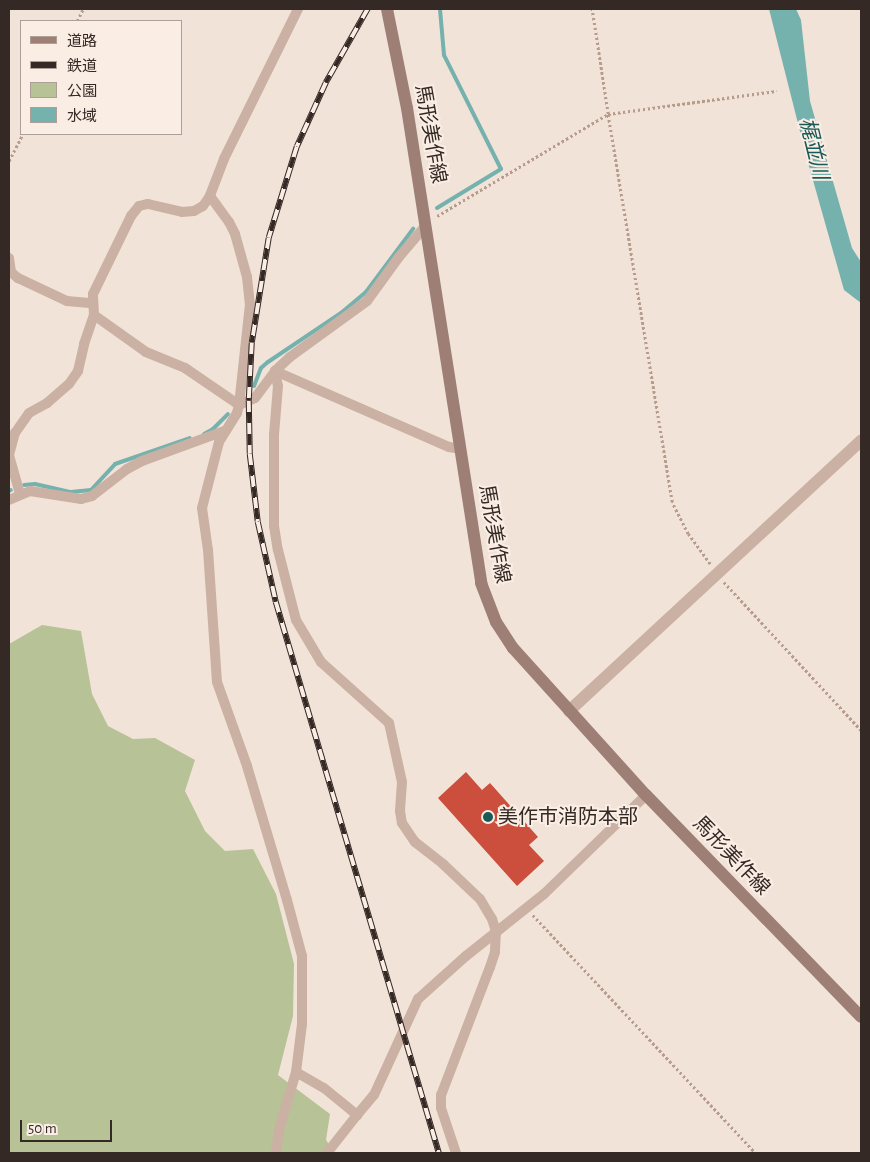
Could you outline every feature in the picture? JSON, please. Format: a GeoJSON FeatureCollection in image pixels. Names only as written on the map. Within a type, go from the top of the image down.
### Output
{"type":"FeatureCollection","features":[{"type":"Feature","properties":{"kind":"main road","name":"馬形美作線"},"geometry":{"type":"LineString","coordinates":[[387,9],[407,108],[481,583],[496,622],[513,648],[646,795],[861,1017]]}},
{"type":"Feature","properties":{"kind":"street"},"geometry":{"type":"LineString","coordinates":[[20,494],[9,454],[15,433],[29,413],[47,403],[69,384],[78,371],[84,344],[94,315],[93,294],[126,225],[139,206],[148,204],[182,212],[194,211],[203,206],[210,196],[224,159],[298,9]]}},
{"type":"Feature","properties":{"kind":"street"},"geometry":{"type":"LineString","coordinates":[[210,196],[229,222],[250,291],[239,405],[237,413],[224,431],[219,442],[202,508],[209,559],[216,682],[247,766],[300,949],[302,1024],[296,1072],[280,1126],[276,1153]]}},
{"type":"Feature","properties":{"kind":"street"},"geometry":{"type":"LineString","coordinates":[[239,405],[255,398],[274,371],[290,357],[367,301],[399,257],[426,226]]}},
{"type":"Feature","properties":{"kind":"street"},"geometry":{"type":"LineString","coordinates":[[9,258],[12,272],[18,278],[68,301],[92,303]]}},
{"type":"Feature","properties":{"kind":"street"},"geometry":{"type":"LineString","coordinates":[[94,315],[146,352],[185,368],[201,377],[231,401],[239,405]]}},
{"type":"Feature","properties":{"kind":"street"},"geometry":{"type":"LineString","coordinates":[[274,371],[449,448],[460,449]]}},
{"type":"Feature","properties":{"kind":"street"},"geometry":{"type":"LineString","coordinates":[[274,371],[278,386],[274,435],[274,526],[278,550],[296,620],[321,662],[389,723],[402,782],[400,811],[402,823],[415,842],[443,864],[480,899],[492,919],[496,931],[490,967],[441,1096],[441,1108],[456,1153]]}},
{"type":"Feature","properties":{"kind":"street"},"geometry":{"type":"LineString","coordinates":[[9,500],[30,491],[81,499],[92,496],[127,469],[142,461],[224,431]]}},
{"type":"Feature","properties":{"kind":"street"},"geometry":{"type":"LineString","coordinates":[[569,711],[716,573],[861,441]]}},
{"type":"Feature","properties":{"kind":"street"},"geometry":{"type":"LineString","coordinates":[[327,1153],[338,1137],[374,1095],[418,999],[496,931],[526,909],[646,795]]}},
{"type":"Feature","properties":{"kind":"street"},"geometry":{"type":"LineString","coordinates":[[296,1072],[324,1088],[358,1115]]}},
{"type":"Feature","properties":{"kind":"path"},"geometry":{"type":"LineString","coordinates":[[592,9],[672,502],[688,534],[716,573],[861,730]]}},
{"type":"Feature","properties":{"kind":"path"},"geometry":{"type":"LineString","coordinates":[[426,226],[438,214],[608,114],[776,91]]}},
{"type":"Feature","properties":{"kind":"path"},"geometry":{"type":"LineString","coordinates":[[9,162],[22,135]]}},
{"type":"Feature","properties":{"kind":"path"},"geometry":{"type":"LineString","coordinates":[[526,909],[756,1153]]}},
{"type":"Feature","properties":{"kind":"green space"},"geometry":{"type":"Polygon","coordinates":[[[42,625],[81,631],[92,694],[108,726],[133,739],[155,738],[195,760],[185,791],[205,831],[225,851],[253,849],[276,894],[294,964],[293,1016],[278,1075],[330,1114],[326,1140],[335,1153],[9,1153],[9,644],[42,625]]]}},
{"type":"Feature","properties":{"kind":"water","name":"梶並川"},"geometry":{"type":"Polygon","coordinates":[[[769,9],[796,9],[801,20],[810,101],[852,248],[861,262],[861,303],[844,290],[807,159],[769,9]]]}},
{"type":"Feature","properties":{"kind":"building","name":"美作市消防本部"},"geometry":{"type":"Polygon","coordinates":[[[466,772],[482,790],[490,783],[538,837],[529,845],[544,861],[517,886],[438,798],[466,772]]]}},
{"type":"Feature","properties":{"kind":"waterway"},"geometry":{"type":"LineString","coordinates":[[437,208],[501,169],[444,55],[440,9]]}},
{"type":"Feature","properties":{"kind":"waterway"},"geometry":{"type":"LineString","coordinates":[[254,386],[261,368],[268,362],[341,313],[366,292],[413,229]]}},
{"type":"Feature","properties":{"kind":"waterway"},"geometry":{"type":"LineString","coordinates":[[204,434],[213,429],[228,414]]}},
{"type":"Feature","properties":{"kind":"waterway"},"geometry":{"type":"LineString","coordinates":[[24,485],[35,484],[71,492],[91,490],[115,464],[190,438]]}},
{"type":"Feature","properties":{"kind":"railway"},"geometry":{"type":"LineString","coordinates":[[368,9],[326,83],[297,147],[269,238],[252,343],[249,401],[250,454],[258,522],[276,602],[439,1153]]}},
{"type":"Feature","properties":{"kind":"place","name":"美作市消防本部"},"geometry":{"type":"Point","coordinates":[488,817]}}]}
